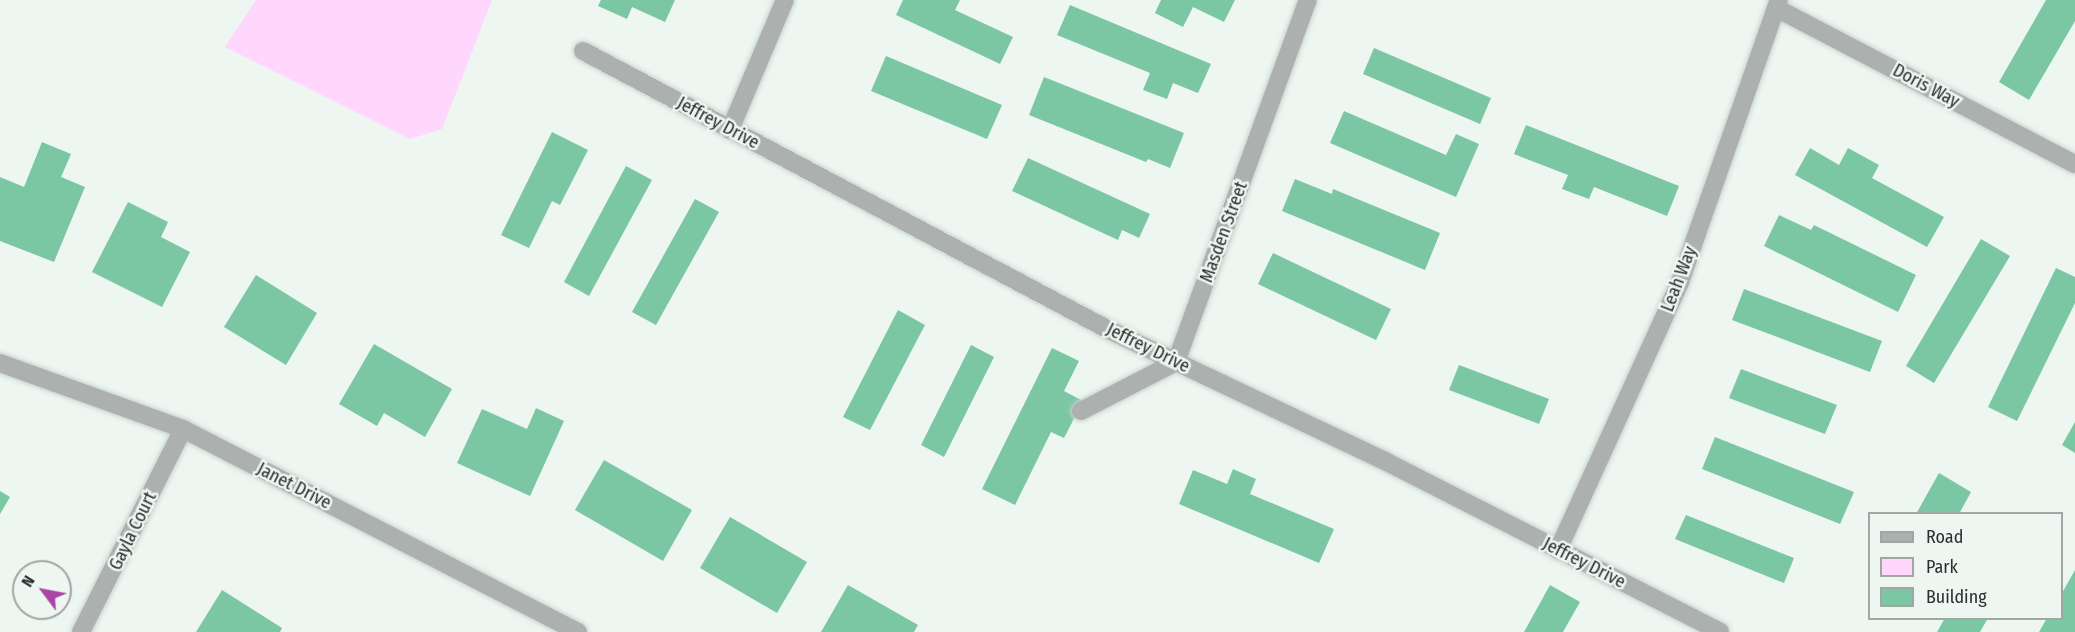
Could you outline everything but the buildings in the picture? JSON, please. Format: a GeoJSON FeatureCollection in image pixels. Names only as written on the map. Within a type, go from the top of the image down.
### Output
{"type":"FeatureCollection","features":[{"type":"Feature","properties":{"kind":"street"},"geometry":{"type":"LineString","coordinates":[[730,130],[785,0]]}},
{"type":"Feature","properties":{"kind":"street","name":"Masden Street"},"geometry":{"type":"LineString","coordinates":[[1176,362],[1308,0]]}},
{"type":"Feature","properties":{"kind":"street","name":"Doris Way"},"geometry":{"type":"LineString","coordinates":[[1778,4],[2075,164]]}},
{"type":"Feature","properties":{"kind":"street","name":"Leah Way"},"geometry":{"type":"LineString","coordinates":[[1558,550],[1680,282],[1778,4]]}},
{"type":"Feature","properties":{"kind":"street","name":"Jeffrey Drive"},"geometry":{"type":"LineString","coordinates":[[584,51],[730,130],[1176,362],[1385,461],[1720,632]]}},
{"type":"Feature","properties":{"kind":"street"},"geometry":{"type":"LineString","coordinates":[[1081,411],[1176,362]]}},
{"type":"Feature","properties":{"kind":"street","name":"Janet Drive"},"geometry":{"type":"LineString","coordinates":[[0,363],[183,429],[578,632]]}},
{"type":"Feature","properties":{"kind":"street","name":"Gayla Court"},"geometry":{"type":"LineString","coordinates":[[81,632],[183,429]]}},
{"type":"Feature","properties":{"kind":"green space"},"geometry":{"type":"Polygon","coordinates":[[[256,0],[492,0],[442,129],[410,139],[225,47],[256,0]]]}}]}
